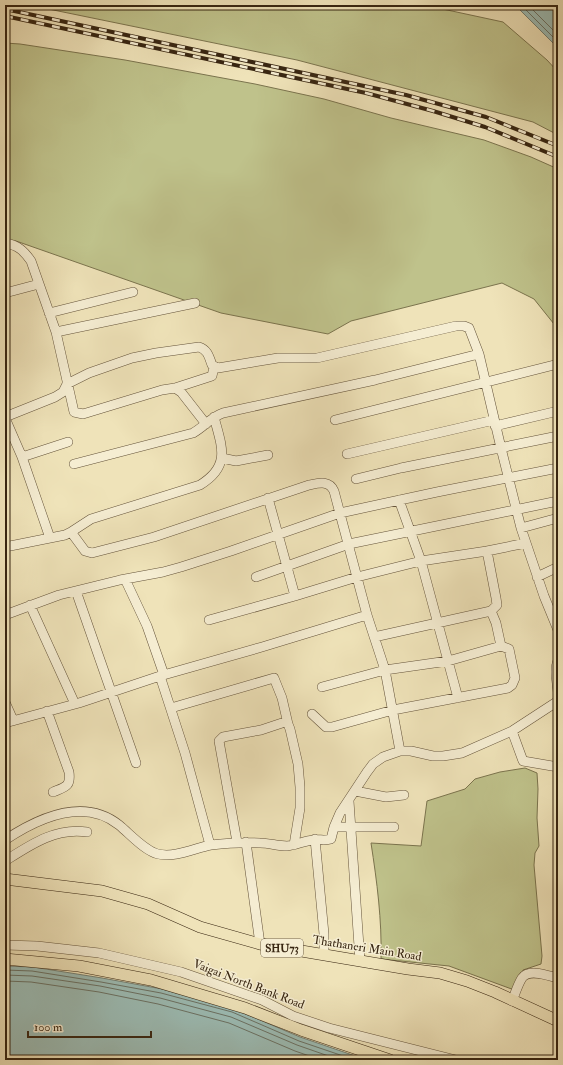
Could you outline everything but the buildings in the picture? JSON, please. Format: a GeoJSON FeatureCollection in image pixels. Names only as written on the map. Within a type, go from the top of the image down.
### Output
{"type":"FeatureCollection","features":[{"type":"Feature","properties":{"kind":"main road","name":"Thathaneri Main Road"},"geometry":{"type":"LineString","coordinates":[[5,879],[102,891],[148,904],[200,926],[260,944],[440,973],[495,992],[558,1021]]}},
{"type":"Feature","properties":{"kind":"main road","name":"Vaigai North Bank Road"},"geometry":{"type":"LineString","coordinates":[[5,959],[79,966],[151,980],[245,1008],[301,1030],[390,1060]]}},
{"type":"Feature","properties":{"kind":"street"},"geometry":{"type":"LineString","coordinates":[[5,243],[14,244],[24,251],[31,261],[56,332],[67,384],[74,412],[83,414],[162,390],[175,388],[212,376],[214,367],[204,348],[199,347],[156,352],[89,372],[67,384],[63,392],[55,397],[5,417],[22,457],[50,538]]}},
{"type":"Feature","properties":{"kind":"street"},"geometry":{"type":"LineString","coordinates":[[5,292],[39,284]]}},
{"type":"Feature","properties":{"kind":"street"},"geometry":{"type":"LineString","coordinates":[[49,313],[133,292]]}},
{"type":"Feature","properties":{"kind":"street"},"geometry":{"type":"LineString","coordinates":[[56,332],[194,303]]}},
{"type":"Feature","properties":{"kind":"street"},"geometry":{"type":"LineString","coordinates":[[214,367],[218,368],[278,358],[317,358],[456,326],[464,326],[469,328],[479,354],[521,528],[544,596],[554,609],[558,630]]}},
{"type":"Feature","properties":{"kind":"street"},"geometry":{"type":"LineString","coordinates":[[74,464],[193,433],[200,430],[214,417],[223,413],[375,380],[479,354]]}},
{"type":"Feature","properties":{"kind":"street"},"geometry":{"type":"LineString","coordinates":[[334,420],[558,364]]}},
{"type":"Feature","properties":{"kind":"street"},"geometry":{"type":"LineString","coordinates":[[175,388],[182,392],[206,424]]}},
{"type":"Feature","properties":{"kind":"street"},"geometry":{"type":"LineString","coordinates":[[347,454],[558,411]]}},
{"type":"Feature","properties":{"kind":"street"},"geometry":{"type":"LineString","coordinates":[[5,547],[65,535],[91,519],[200,485],[210,479],[216,473],[221,464],[222,458],[220,440],[214,417]]}},
{"type":"Feature","properties":{"kind":"street"},"geometry":{"type":"LineString","coordinates":[[356,479],[401,468],[558,436]]}},
{"type":"Feature","properties":{"kind":"street"},"geometry":{"type":"LineString","coordinates":[[22,457],[68,442]]}},
{"type":"Feature","properties":{"kind":"street"},"geometry":{"type":"LineString","coordinates":[[222,458],[236,461],[268,455]]}},
{"type":"Feature","properties":{"kind":"street"},"geometry":{"type":"LineString","coordinates":[[5,615],[30,605],[76,591],[181,567],[340,513],[558,468]]}},
{"type":"Feature","properties":{"kind":"street"},"geometry":{"type":"LineString","coordinates":[[71,532],[85,551],[92,553],[154,537],[309,485],[327,483],[332,486],[367,614],[385,670],[400,751]]}},
{"type":"Feature","properties":{"kind":"street"},"geometry":{"type":"LineString","coordinates":[[268,498],[295,596]]}},
{"type":"Feature","properties":{"kind":"street"},"geometry":{"type":"LineString","coordinates":[[399,500],[420,561],[458,698]]}},
{"type":"Feature","properties":{"kind":"street"},"geometry":{"type":"LineString","coordinates":[[256,577],[349,544],[558,501]]}},
{"type":"Feature","properties":{"kind":"street"},"geometry":{"type":"LineString","coordinates":[[521,528],[558,518]]}},
{"type":"Feature","properties":{"kind":"street"},"geometry":{"type":"LineString","coordinates":[[210,620],[295,596],[357,576],[420,561],[487,551],[526,543]]}},
{"type":"Feature","properties":{"kind":"street"},"geometry":{"type":"LineString","coordinates":[[374,637],[491,611],[497,605],[487,551]]}},
{"type":"Feature","properties":{"kind":"street"},"geometry":{"type":"LineString","coordinates":[[537,577],[558,567]]}},
{"type":"Feature","properties":{"kind":"street"},"geometry":{"type":"LineString","coordinates":[[124,579],[148,626],[171,708],[186,753],[210,845]]}},
{"type":"Feature","properties":{"kind":"street"},"geometry":{"type":"LineString","coordinates":[[76,591],[136,763]]}},
{"type":"Feature","properties":{"kind":"street"},"geometry":{"type":"LineString","coordinates":[[30,605],[74,704]]}},
{"type":"Feature","properties":{"kind":"street"},"geometry":{"type":"LineString","coordinates":[[491,611],[496,623],[501,646]]}},
{"type":"Feature","properties":{"kind":"street"},"geometry":{"type":"LineString","coordinates":[[5,702],[9,722],[74,704],[367,614]]}},
{"type":"Feature","properties":{"kind":"street"},"geometry":{"type":"LineString","coordinates":[[312,714],[326,727],[332,727],[393,710],[508,688],[512,685],[515,678],[508,649],[501,646],[448,661],[385,670],[322,688]]}},
{"type":"Feature","properties":{"kind":"street"},"geometry":{"type":"LineString","coordinates":[[558,660],[556,674],[558,692]]}},
{"type":"Feature","properties":{"kind":"street"},"geometry":{"type":"LineString","coordinates":[[171,708],[274,678],[282,698],[300,774],[300,808],[294,845]]}},
{"type":"Feature","properties":{"kind":"street"},"geometry":{"type":"LineString","coordinates":[[5,840],[27,826],[66,812],[96,813],[112,820],[144,846],[156,853],[165,855],[210,845],[242,842],[285,846],[315,839],[331,839],[340,813],[373,764],[383,757],[400,751],[410,751],[433,756],[462,753],[512,731],[558,701]]}},
{"type":"Feature","properties":{"kind":"street"},"geometry":{"type":"LineString","coordinates":[[47,711],[69,772],[70,779],[66,786],[53,792]]}},
{"type":"Feature","properties":{"kind":"street"},"geometry":{"type":"LineString","coordinates":[[260,944],[242,842],[219,741],[223,737],[261,730],[282,722],[288,724]]}},
{"type":"Feature","properties":{"kind":"street"},"geometry":{"type":"LineString","coordinates":[[512,731],[523,761],[558,767]]}},
{"type":"Feature","properties":{"kind":"street"},"geometry":{"type":"LineString","coordinates":[[355,791],[386,797],[404,795]]}},
{"type":"Feature","properties":{"kind":"street"},"geometry":{"type":"LineString","coordinates":[[349,801],[360,961]]}},
{"type":"Feature","properties":{"kind":"street"},"geometry":{"type":"LineString","coordinates":[[334,827],[394,827]]}},
{"type":"Feature","properties":{"kind":"street"},"geometry":{"type":"LineString","coordinates":[[5,861],[52,835],[71,831],[86,832]]}},
{"type":"Feature","properties":{"kind":"street"},"geometry":{"type":"LineString","coordinates":[[315,839],[324,934],[324,954]]}},
{"type":"Feature","properties":{"kind":"street","name":"Vaigai North Bank Road"},"geometry":{"type":"LineString","coordinates":[[5,945],[37,946],[99,953],[181,972],[262,1000],[293,1016],[329,1028],[456,1060]]}},
{"type":"Feature","properties":{"kind":"street"},"geometry":{"type":"LineString","coordinates":[[512,1001],[522,978],[528,973],[558,978]]}},
{"type":"Feature","properties":{"kind":"green space"},"geometry":{"type":"Polygon","coordinates":[[[29,5],[424,5],[503,22],[547,60],[558,72],[558,135],[533,122],[297,60],[29,5]]]}},
{"type":"Feature","properties":{"kind":"green space"},"geometry":{"type":"Polygon","coordinates":[[[5,43],[125,60],[255,84],[324,99],[391,118],[484,140],[531,157],[558,169],[558,329],[534,299],[502,283],[351,321],[328,334],[221,313],[16,241],[5,241],[5,43]]]}},
{"type":"Feature","properties":{"kind":"green space"},"geometry":{"type":"Polygon","coordinates":[[[525,768],[537,773],[537,818],[539,846],[535,853],[534,865],[542,956],[541,964],[523,970],[517,991],[449,966],[381,959],[379,901],[371,843],[421,846],[427,801],[465,789],[475,779],[500,772],[525,768]]]}},
{"type":"Feature","properties":{"kind":"water"},"geometry":{"type":"Polygon","coordinates":[[[515,5],[558,5],[558,48],[515,5]]]}},
{"type":"Feature","properties":{"kind":"water"},"geometry":{"type":"Polygon","coordinates":[[[5,966],[33,967],[162,989],[234,1009],[300,1037],[367,1060],[5,1060],[5,966]]]}},
{"type":"Feature","properties":{"kind":"railway"},"geometry":{"type":"LineString","coordinates":[[5,9],[406,95],[486,117],[558,146]]}},
{"type":"Feature","properties":{"kind":"railway"},"geometry":{"type":"LineString","coordinates":[[5,16],[366,93],[485,127],[558,157]]}}]}
